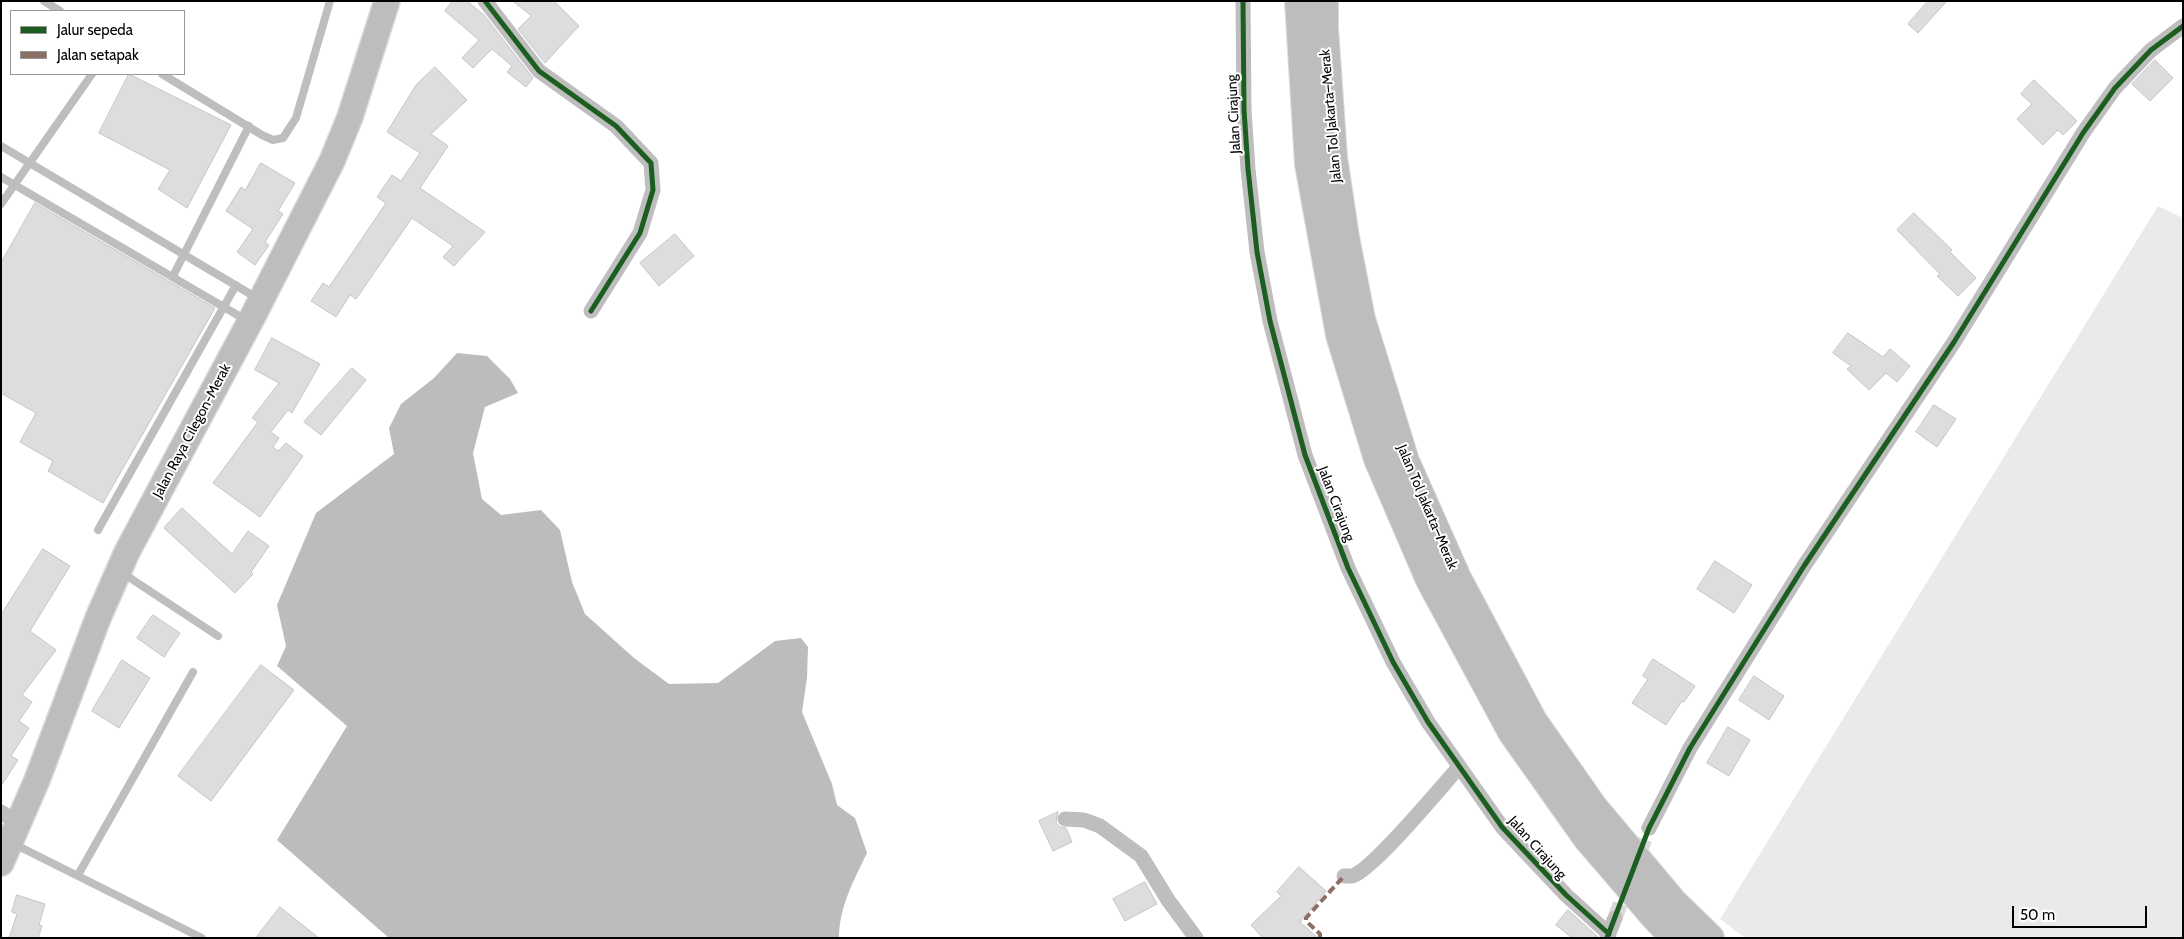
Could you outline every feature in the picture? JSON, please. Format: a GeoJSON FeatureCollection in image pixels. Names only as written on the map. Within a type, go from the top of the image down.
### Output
{"type":"FeatureCollection","features":[{"type":"Feature","properties":{"kind":"highway","name":"Jalan Raya Cilegon-Merak"},"geometry":{"type":"LineString","coordinates":[[8,835],[38,780],[98,618],[119,571],[332,161],[350,117],[387,1]]}},
{"type":"Feature","properties":{"kind":"highway","name":"Jalan Tol Jakarta–Merak"},"geometry":{"type":"LineString","coordinates":[[1299,1],[1308,164],[1340,335],[1378,459],[1430,580],[1512,732],[1587,838],[1655,918],[1675,938]]}},
{"type":"Feature","properties":{"kind":"highway","name":"Jalan Tol Jakarta–Merak"},"geometry":{"type":"LineString","coordinates":[[1324,1],[1324,28],[1333,157],[1345,237],[1361,319],[1405,461],[1457,578],[1533,721],[1594,808],[1673,902],[1710,938]]}},
{"type":"Feature","properties":{"kind":"street"},"geometry":{"type":"LineString","coordinates":[[485,1],[539,71],[616,126],[651,163],[653,190],[640,233],[591,311]]}},
{"type":"Feature","properties":{"kind":"street","name":"Jalan Cirajung"},"geometry":{"type":"LineString","coordinates":[[1243,1],[1244,110],[1252,215],[1270,322],[1305,455],[1348,568],[1375,628],[1428,722],[1459,767],[1502,827],[1538,868],[1608,936]]}},
{"type":"Feature","properties":{"kind":"street"},"geometry":{"type":"LineString","coordinates":[[1649,828],[1695,740],[1804,566],[1954,342],[2083,133],[2115,88],[2151,50],[2183,26]]}},
{"type":"Feature","properties":{"kind":"street"},"geometry":{"type":"LineString","coordinates":[[1344,876],[1354,875],[1371,861],[1418,814],[1459,767]]}},
{"type":"Feature","properties":{"kind":"street"},"geometry":{"type":"LineString","coordinates":[[1065,819],[1084,820],[1100,826],[1140,856],[1168,900],[1196,938]]}},
{"type":"Feature","properties":{"kind":"street"},"geometry":{"type":"LineString","coordinates":[[1608,936],[1615,918]]}},
{"type":"Feature","properties":{"kind":"lane"},"geometry":{"type":"LineString","coordinates":[[44,1],[58,10]]}},
{"type":"Feature","properties":{"kind":"lane"},"geometry":{"type":"LineString","coordinates":[[164,75],[273,140],[283,138],[296,118],[330,1]]}},
{"type":"Feature","properties":{"kind":"lane"},"geometry":{"type":"LineString","coordinates":[[1,204],[91,75]]}},
{"type":"Feature","properties":{"kind":"lane"},"geometry":{"type":"LineString","coordinates":[[173,276],[186,254],[249,126]]}},
{"type":"Feature","properties":{"kind":"lane"},"geometry":{"type":"LineString","coordinates":[[1,146],[261,300]]}},
{"type":"Feature","properties":{"kind":"lane"},"geometry":{"type":"LineString","coordinates":[[1,178],[250,322]]}},
{"type":"Feature","properties":{"kind":"lane"},"geometry":{"type":"LineString","coordinates":[[98,530],[236,285]]}},
{"type":"Feature","properties":{"kind":"lane"},"geometry":{"type":"LineString","coordinates":[[119,571],[218,636]]}},
{"type":"Feature","properties":{"kind":"lane"},"geometry":{"type":"LineString","coordinates":[[78,875],[192,672]]}},
{"type":"Feature","properties":{"kind":"lane"},"geometry":{"type":"LineString","coordinates":[[8,835],[78,875],[202,938]]}},
{"type":"Feature","properties":{"kind":"shaded area"},"geometry":{"type":"Polygon","coordinates":[[[2158,206],[2183,218],[2183,938],[1745,938],[1720,919],[2158,206]]]}},
{"type":"Feature","properties":{"kind":"shaded area"},"geometry":{"type":"Polygon","coordinates":[[[457,353],[487,356],[510,379],[518,393],[485,407],[473,453],[482,499],[501,515],[541,510],[560,530],[572,582],[585,614],[634,658],[669,684],[718,683],[775,641],[801,638],[808,647],[807,678],[802,712],[832,784],[837,805],[855,818],[867,853],[844,905],[839,938],[389,938],[277,840],[347,726],[277,666],[286,646],[277,605],[316,513],[394,454],[389,428],[401,404],[434,378],[457,353]]]}},
{"type":"Feature","properties":{"kind":"building"},"geometry":{"type":"Polygon","coordinates":[[[453,1],[467,1],[484,15],[533,78],[526,87],[507,72],[512,66],[492,49],[473,68],[462,58],[479,40],[445,11],[453,1]]]}},
{"type":"Feature","properties":{"kind":"building"},"geometry":{"type":"Polygon","coordinates":[[[513,1],[554,1],[579,26],[545,63],[518,29],[531,16],[513,1]]]}},
{"type":"Feature","properties":{"kind":"building"},"geometry":{"type":"Polygon","coordinates":[[[1928,1],[1947,1],[1918,33],[1908,24],[1928,1]]]}},
{"type":"Feature","properties":{"kind":"building"},"geometry":{"type":"Polygon","coordinates":[[[2155,60],[2173,78],[2150,101],[2132,84],[2155,60]]]}},
{"type":"Feature","properties":{"kind":"building"},"geometry":{"type":"Polygon","coordinates":[[[435,67],[467,100],[431,134],[448,146],[420,188],[485,232],[454,266],[443,257],[453,246],[412,218],[356,299],[350,295],[336,317],[311,301],[323,283],[329,287],[386,203],[377,197],[392,175],[401,181],[420,153],[387,132],[416,85],[435,67]]]}},
{"type":"Feature","properties":{"kind":"building"},"geometry":{"type":"Polygon","coordinates":[[[128,75],[231,125],[187,208],[158,189],[170,170],[99,133],[128,75]]]}},
{"type":"Feature","properties":{"kind":"building"},"geometry":{"type":"Polygon","coordinates":[[[2034,80],[2077,121],[2063,135],[2058,130],[2043,145],[2017,119],[2032,104],[2021,94],[2034,80]]]}},
{"type":"Feature","properties":{"kind":"building"},"geometry":{"type":"Polygon","coordinates":[[[261,163],[295,183],[278,211],[283,214],[265,242],[269,245],[255,265],[237,252],[253,229],[226,211],[241,187],[245,190],[261,163]]]}},
{"type":"Feature","properties":{"kind":"building"},"geometry":{"type":"Polygon","coordinates":[[[35,203],[215,308],[103,503],[48,471],[53,461],[20,442],[36,413],[1,393],[1,263],[35,203]]]}},
{"type":"Feature","properties":{"kind":"building"},"geometry":{"type":"Polygon","coordinates":[[[1914,213],[1952,250],[1950,252],[1976,278],[1958,296],[1937,276],[1940,274],[1897,230],[1914,213]]]}},
{"type":"Feature","properties":{"kind":"building"},"geometry":{"type":"Polygon","coordinates":[[[675,234],[694,256],[659,286],[640,263],[675,234]]]}},
{"type":"Feature","properties":{"kind":"building"},"geometry":{"type":"Polygon","coordinates":[[[1848,333],[1883,357],[1890,349],[1910,366],[1897,382],[1886,373],[1869,390],[1847,369],[1851,366],[1833,353],[1848,333]]]}},
{"type":"Feature","properties":{"kind":"building"},"geometry":{"type":"Polygon","coordinates":[[[272,338],[320,364],[292,413],[288,410],[271,432],[279,438],[273,447],[278,451],[286,443],[303,456],[260,517],[213,483],[258,422],[252,418],[279,383],[255,370],[272,338]]]}},
{"type":"Feature","properties":{"kind":"building"},"geometry":{"type":"Polygon","coordinates":[[[352,368],[366,380],[321,435],[304,422],[352,368]]]}},
{"type":"Feature","properties":{"kind":"building"},"geometry":{"type":"Polygon","coordinates":[[[1934,405],[1956,419],[1937,447],[1916,432],[1934,405]]]}},
{"type":"Feature","properties":{"kind":"building"},"geometry":{"type":"Polygon","coordinates":[[[182,508],[232,554],[248,531],[269,546],[251,572],[253,574],[235,593],[164,528],[182,508]]]}},
{"type":"Feature","properties":{"kind":"building"},"geometry":{"type":"Polygon","coordinates":[[[43,549],[70,566],[30,631],[56,650],[22,695],[32,702],[19,721],[29,728],[11,756],[18,760],[1,786],[1,615],[43,549]]]}},
{"type":"Feature","properties":{"kind":"building"},"geometry":{"type":"Polygon","coordinates":[[[1715,561],[1752,585],[1734,613],[1697,589],[1715,561]]]}},
{"type":"Feature","properties":{"kind":"building"},"geometry":{"type":"Polygon","coordinates":[[[153,615],[180,633],[164,657],[137,638],[153,615]]]}},
{"type":"Feature","properties":{"kind":"building"},"geometry":{"type":"Polygon","coordinates":[[[1653,659],[1695,686],[1666,725],[1632,703],[1648,679],[1643,676],[1653,659]]]}},
{"type":"Feature","properties":{"kind":"building"},"geometry":{"type":"Polygon","coordinates":[[[122,660],[150,678],[119,728],[92,711],[122,660]]]}},
{"type":"Feature","properties":{"kind":"building"},"geometry":{"type":"Polygon","coordinates":[[[261,665],[294,690],[211,801],[178,776],[261,665]]]}},
{"type":"Feature","properties":{"kind":"building"},"geometry":{"type":"Polygon","coordinates":[[[1754,676],[1784,696],[1769,720],[1739,700],[1754,676]]]}},
{"type":"Feature","properties":{"kind":"building"},"geometry":{"type":"Polygon","coordinates":[[[1728,727],[1750,740],[1729,776],[1707,763],[1728,727]]]}},
{"type":"Feature","properties":{"kind":"building"},"geometry":{"type":"Polygon","coordinates":[[[1058,812],[1056,823],[1060,827],[1066,828],[1072,842],[1053,851],[1039,821],[1058,812]]]}},
{"type":"Feature","properties":{"kind":"building"},"geometry":{"type":"Polygon","coordinates":[[[1299,867],[1326,891],[1300,922],[1318,938],[1263,938],[1251,925],[1281,896],[1277,892],[1299,867]]]}},
{"type":"Feature","properties":{"kind":"building"},"geometry":{"type":"Polygon","coordinates":[[[1145,882],[1157,904],[1125,921],[1113,899],[1145,882]]]}},
{"type":"Feature","properties":{"kind":"building"},"geometry":{"type":"Polygon","coordinates":[[[17,895],[45,904],[39,925],[42,926],[38,938],[9,938],[17,914],[12,912],[17,895]]]}},
{"type":"Feature","properties":{"kind":"building"},"geometry":{"type":"Polygon","coordinates":[[[280,907],[319,938],[256,938],[280,907]]]}},
{"type":"Feature","properties":{"kind":"building"},"geometry":{"type":"Polygon","coordinates":[[[1568,910],[1598,938],[1572,938],[1556,925],[1568,910]]]}},
{"type":"Feature","properties":{"kind":"tunnel"},"geometry":{"type":"LineString","coordinates":[[1615,918],[1649,828]]}},
{"type":"Feature","properties":{"kind":"marked path"},"geometry":{"type":"LineString","coordinates":[[1320,938],[1320,934],[1306,921],[1306,918],[1344,876]]}},
{"type":"Feature","properties":{"kind":"cycle path"},"geometry":{"type":"LineString","coordinates":[[485,1],[539,71],[616,126],[651,163],[653,190],[640,233],[591,311]]}},
{"type":"Feature","properties":{"kind":"cycle path"},"geometry":{"type":"LineString","coordinates":[[1243,1],[1244,110],[1257,252],[1270,321],[1305,455],[1348,568],[1393,662],[1428,722],[1502,827],[1566,895],[1609,934]]}},
{"type":"Feature","properties":{"kind":"cycle path"},"geometry":{"type":"LineString","coordinates":[[1607,938],[1649,828],[1690,748],[1804,566],[1954,342],[2083,133],[2115,88],[2151,50],[2183,26]]}}]}
